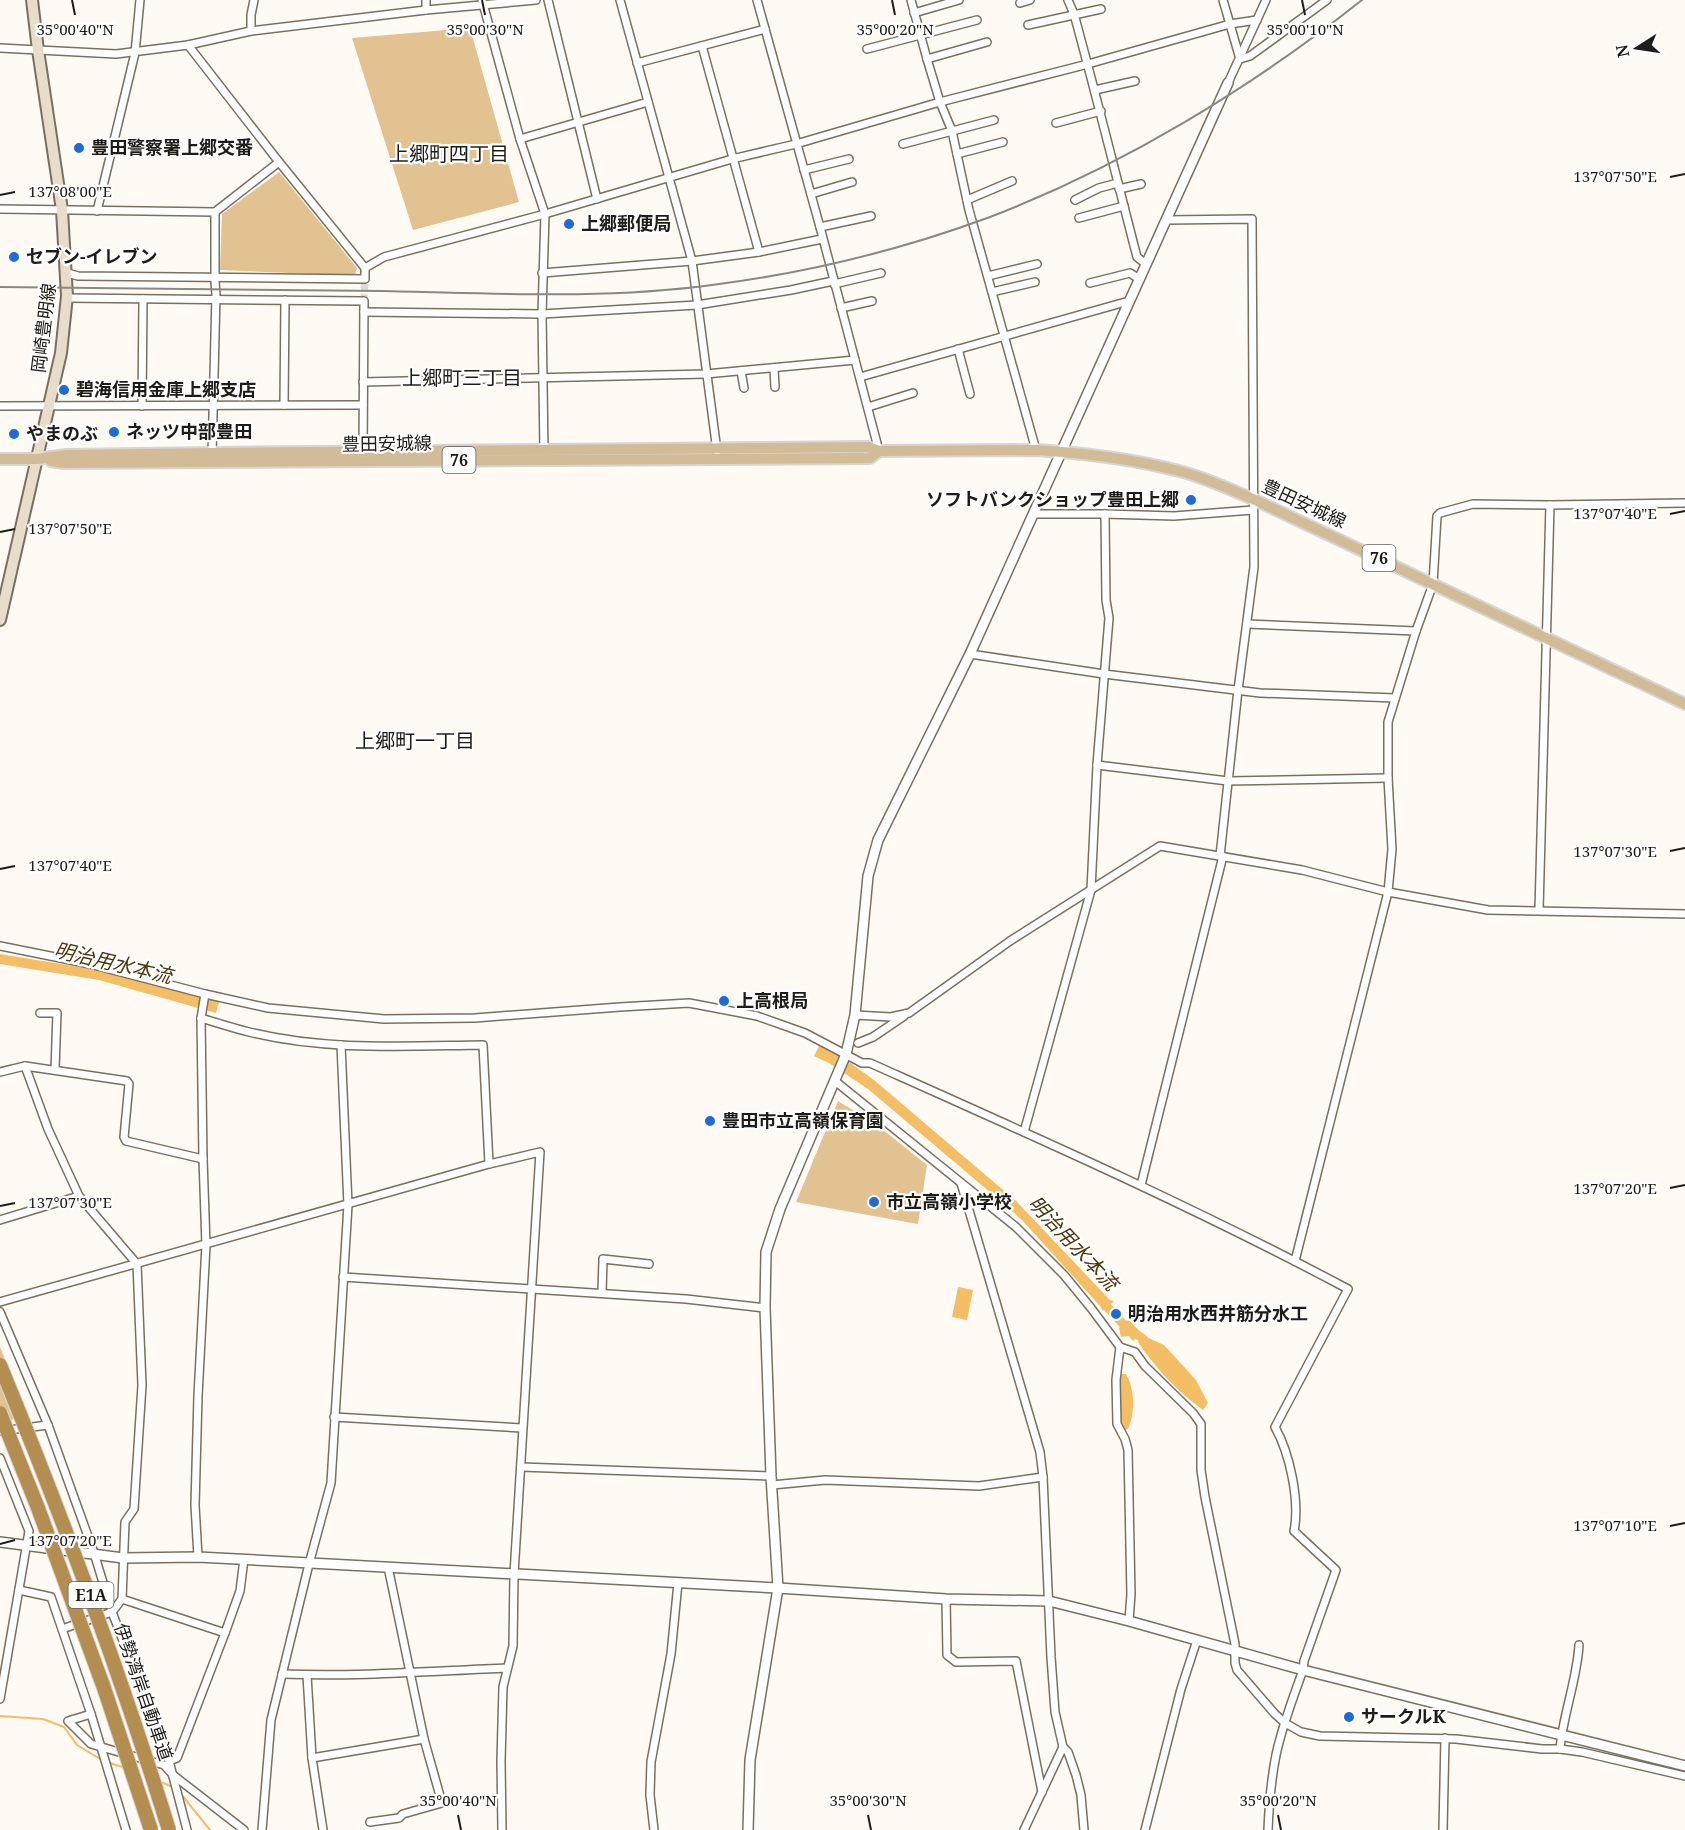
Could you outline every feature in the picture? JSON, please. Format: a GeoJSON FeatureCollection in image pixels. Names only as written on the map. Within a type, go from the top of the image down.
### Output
{"type":"FeatureCollection","features":[{"type":"Feature","properties":{"kind":"highway","name":"伊勢湾岸自動車道"},"geometry":{"type":"LineString","coordinates":[[0,1365],[84,1575],[122,1681],[169,1830]]}},
{"type":"Feature","properties":{"kind":"highway","name":"伊勢湾岸自動車道"},"geometry":{"type":"LineString","coordinates":[[0,1413],[38,1508],[104,1688],[151,1830]]}},
{"type":"Feature","properties":{"kind":"main road","name":"岡崎豊明線"},"geometry":{"type":"LineString","coordinates":[[0,620],[61,353],[67,298],[62,210],[32,0]]}},
{"type":"Feature","properties":{"kind":"main road","name":"豊田安城線"},"geometry":{"type":"LineString","coordinates":[[0,459],[37,459],[63,463],[212,458],[717,453],[870,458],[879,451],[1036,450],[1137,462],[1179,471],[1253,499],[1685,704]]}},
{"type":"Feature","properties":{"kind":"street"},"geometry":{"type":"LineString","coordinates":[[97,211],[135,53],[140,0]]}},
{"type":"Feature","properties":{"kind":"street"},"geometry":{"type":"LineString","coordinates":[[251,31],[254,0]]}},
{"type":"Feature","properties":{"kind":"street"},"geometry":{"type":"LineString","coordinates":[[426,0],[426,10]]}},
{"type":"Feature","properties":{"kind":"street"},"geometry":{"type":"LineString","coordinates":[[0,48],[135,53],[189,45],[251,31],[483,3],[536,0]]}},
{"type":"Feature","properties":{"kind":"street"},"geometry":{"type":"LineString","coordinates":[[548,0],[597,199]]}},
{"type":"Feature","properties":{"kind":"street"},"geometry":{"type":"LineString","coordinates":[[620,0],[692,261],[717,453]]}},
{"type":"Feature","properties":{"kind":"street"},"geometry":{"type":"LineString","coordinates":[[757,0],[879,451]]}},
{"type":"Feature","properties":{"kind":"street"},"geometry":{"type":"LineString","coordinates":[[911,0],[940,102],[952,131],[967,200],[1036,450]]}},
{"type":"Feature","properties":{"kind":"street"},"geometry":{"type":"LineString","coordinates":[[914,13],[959,0]]}},
{"type":"Feature","properties":{"kind":"street"},"geometry":{"type":"LineString","coordinates":[[1020,3],[1030,0]]}},
{"type":"Feature","properties":{"kind":"street"},"geometry":{"type":"LineString","coordinates":[[1068,0],[1101,111],[1137,257],[1146,264]]}},
{"type":"Feature","properties":{"kind":"street"},"geometry":{"type":"LineString","coordinates":[[1223,0],[1240,59]]}},
{"type":"Feature","properties":{"kind":"street"},"geometry":{"type":"LineString","coordinates":[[748,1830],[750,1760],[778,1588],[765,1308],[766,1252],[780,1209],[845,1057],[855,1016],[870,862],[878,840],[970,654],[1266,0]]}},
{"type":"Feature","properties":{"kind":"street"},"geometry":{"type":"LineString","coordinates":[[1240,59],[1250,56],[1327,0]]}},
{"type":"Feature","properties":{"kind":"street"},"geometry":{"type":"LineString","coordinates":[[483,3],[520,139],[545,214],[542,273],[544,454]]}},
{"type":"Feature","properties":{"kind":"street"},"geometry":{"type":"LineString","coordinates":[[1028,25],[1101,9]]}},
{"type":"Feature","properties":{"kind":"street"},"geometry":{"type":"LineString","coordinates":[[867,49],[977,20]]}},
{"type":"Feature","properties":{"kind":"street"},"geometry":{"type":"LineString","coordinates":[[365,268],[384,257],[545,214],[732,159],[796,144],[940,102],[1088,64],[1125,57],[1230,24],[1257,20]]}},
{"type":"Feature","properties":{"kind":"street"},"geometry":{"type":"LineString","coordinates":[[637,63],[765,29]]}},
{"type":"Feature","properties":{"kind":"street"},"geometry":{"type":"LineString","coordinates":[[927,59],[987,42]]}},
{"type":"Feature","properties":{"kind":"street"},"geometry":{"type":"LineString","coordinates":[[67,273],[78,276],[365,279],[365,268],[279,162],[189,45]]}},
{"type":"Feature","properties":{"kind":"street"},"geometry":{"type":"LineString","coordinates":[[702,46],[759,252]]}},
{"type":"Feature","properties":{"kind":"street"},"geometry":{"type":"LineString","coordinates":[[1095,90],[1135,81]]}},
{"type":"Feature","properties":{"kind":"street"},"geometry":{"type":"LineString","coordinates":[[520,139],[648,102]]}},
{"type":"Feature","properties":{"kind":"street"},"geometry":{"type":"LineString","coordinates":[[1056,123],[1101,111]]}},
{"type":"Feature","properties":{"kind":"street"},"geometry":{"type":"LineString","coordinates":[[903,144],[994,120]]}},
{"type":"Feature","properties":{"kind":"street"},"geometry":{"type":"LineString","coordinates":[[957,154],[1003,142]]}},
{"type":"Feature","properties":{"kind":"street"},"geometry":{"type":"LineString","coordinates":[[804,170],[849,159]]}},
{"type":"Feature","properties":{"kind":"street"},"geometry":{"type":"LineString","coordinates":[[0,209],[215,212],[279,162]]}},
{"type":"Feature","properties":{"kind":"street"},"geometry":{"type":"LineString","coordinates":[[967,200],[1012,181]]}},
{"type":"Feature","properties":{"kind":"street"},"geometry":{"type":"LineString","coordinates":[[810,194],[852,182]]}},
{"type":"Feature","properties":{"kind":"street"},"geometry":{"type":"LineString","coordinates":[[1076,200],[1099,188],[1141,184]]}},
{"type":"Feature","properties":{"kind":"street"},"geometry":{"type":"LineString","coordinates":[[1079,218],[1124,206]]}},
{"type":"Feature","properties":{"kind":"street"},"geometry":{"type":"LineString","coordinates":[[212,458],[215,407],[215,212]]}},
{"type":"Feature","properties":{"kind":"street"},"geometry":{"type":"LineString","coordinates":[[820,227],[871,216]]}},
{"type":"Feature","properties":{"kind":"street"},"geometry":{"type":"LineString","coordinates":[[1141,1185],[1222,856],[1238,690],[1254,567],[1252,219],[1166,220]]}},
{"type":"Feature","properties":{"kind":"street"},"geometry":{"type":"LineString","coordinates":[[542,273],[692,261],[759,252],[822,239]]}},
{"type":"Feature","properties":{"kind":"street"},"geometry":{"type":"LineString","coordinates":[[988,276],[1036,264]]}},
{"type":"Feature","properties":{"kind":"street"},"geometry":{"type":"LineString","coordinates":[[364,312],[542,314],[697,305],[834,283],[880,273]]}},
{"type":"Feature","properties":{"kind":"street"},"geometry":{"type":"LineString","coordinates":[[1090,283],[1130,273],[1139,279]]}},
{"type":"Feature","properties":{"kind":"street"},"geometry":{"type":"LineString","coordinates":[[992,292],[1035,282]]}},
{"type":"Feature","properties":{"kind":"street"},"geometry":{"type":"LineString","coordinates":[[67,298],[364,301],[363,456]]}},
{"type":"Feature","properties":{"kind":"street"},"geometry":{"type":"LineString","coordinates":[[142,406],[143,298]]}},
{"type":"Feature","properties":{"kind":"street"},"geometry":{"type":"LineString","coordinates":[[284,405],[285,300]]}},
{"type":"Feature","properties":{"kind":"street"},"geometry":{"type":"LineString","coordinates":[[841,308],[872,301]]}},
{"type":"Feature","properties":{"kind":"street"},"geometry":{"type":"LineString","coordinates":[[860,377],[1129,301]]}},
{"type":"Feature","properties":{"kind":"street"},"geometry":{"type":"LineString","coordinates":[[958,349],[970,394]]}},
{"type":"Feature","properties":{"kind":"street"},"geometry":{"type":"LineString","coordinates":[[363,382],[706,374],[855,360]]}},
{"type":"Feature","properties":{"kind":"street"},"geometry":{"type":"LineString","coordinates":[[774,368],[775,387]]}},
{"type":"Feature","properties":{"kind":"street"},"geometry":{"type":"LineString","coordinates":[[741,371],[744,388]]}},
{"type":"Feature","properties":{"kind":"street"},"geometry":{"type":"LineString","coordinates":[[868,407],[913,393]]}},
{"type":"Feature","properties":{"kind":"street"},"geometry":{"type":"LineString","coordinates":[[0,406],[363,405]]}},
{"type":"Feature","properties":{"kind":"street"},"geometry":{"type":"LineString","coordinates":[[1295,1261],[1389,892],[1392,849],[1388,723],[1432,584],[1437,516],[1440,513],[1473,504],[1685,503]]}},
{"type":"Feature","properties":{"kind":"street"},"geometry":{"type":"LineString","coordinates":[[1539,910],[1550,505]]}},
{"type":"Feature","properties":{"kind":"street"},"geometry":{"type":"LineString","coordinates":[[1033,514],[1174,516],[1253,510]]}},
{"type":"Feature","properties":{"kind":"street"},"geometry":{"type":"LineString","coordinates":[[1024,1132],[1091,891],[1097,765],[1109,618],[1106,600],[1105,514]]}},
{"type":"Feature","properties":{"kind":"street"},"geometry":{"type":"LineString","coordinates":[[1247,624],[1416,631]]}},
{"type":"Feature","properties":{"kind":"street"},"geometry":{"type":"LineString","coordinates":[[970,654],[1104,674],[1260,693],[1395,698]]}},
{"type":"Feature","properties":{"kind":"street"},"geometry":{"type":"LineString","coordinates":[[1097,765],[1228,781],[1388,778]]}},
{"type":"Feature","properties":{"kind":"street"},"geometry":{"type":"LineString","coordinates":[[858,1043],[873,1037],[1010,941],[1160,846],[1302,870],[1389,892],[1488,910],[1685,914]]}},
{"type":"Feature","properties":{"kind":"street"},"geometry":{"type":"LineString","coordinates":[[0,946],[90,964],[204,996],[268,1008],[384,1019],[475,1018],[620,1006],[689,1003],[757,1016],[805,1033],[845,1057],[862,1063],[870,1063],[1141,1185],[1348,1289],[1275,1427],[1284,1442],[1291,1471],[1296,1519],[1294,1531],[1336,1570],[1304,1661],[1276,1754],[1271,1784],[1268,1830]]}},
{"type":"Feature","properties":{"kind":"street"},"geometry":{"type":"LineString","coordinates":[[198,1557],[195,1494],[206,1245],[201,1015],[204,996]]}},
{"type":"Feature","properties":{"kind":"street"},"geometry":{"type":"LineString","coordinates":[[40,1013],[57,1013],[55,1070]]}},
{"type":"Feature","properties":{"kind":"street"},"geometry":{"type":"LineString","coordinates":[[855,1016],[891,1017],[909,1013]]}},
{"type":"Feature","properties":{"kind":"street"},"geometry":{"type":"LineString","coordinates":[[201,1015],[251,1033],[341,1045],[403,1047],[483,1045],[489,1164]]}},
{"type":"Feature","properties":{"kind":"street"},"geometry":{"type":"LineString","coordinates":[[262,1830],[270,1725],[331,1483],[348,1205],[341,1045]]}},
{"type":"Feature","properties":{"kind":"street"},"geometry":{"type":"LineString","coordinates":[[0,1072],[25,1066],[127,1081],[129,1084],[124,1137],[126,1141],[203,1159]]}},
{"type":"Feature","properties":{"kind":"street"},"geometry":{"type":"LineString","coordinates":[[25,1066],[48,1129],[80,1197],[137,1264],[142,1385],[134,1509],[125,1522],[122,1599],[112,1612],[62,1629]]}},
{"type":"Feature","properties":{"kind":"street"},"geometry":{"type":"LineString","coordinates":[[834,1081],[1016,1227],[1064,1275],[1120,1347],[1135,1352],[1145,1366],[1193,1413],[1201,1424],[1201,1470],[1235,1644],[1235,1663],[1241,1676],[1285,1723],[1301,1732],[1320,1737],[1446,1738],[1560,1749],[1685,1776]]}},
{"type":"Feature","properties":{"kind":"street"},"geometry":{"type":"LineString","coordinates":[[0,1302],[489,1164],[540,1152],[514,1574],[513,1646],[503,1687],[502,1830]]}},
{"type":"Feature","properties":{"kind":"street"},"geometry":{"type":"LineString","coordinates":[[960,1183],[1040,1452],[1055,1712],[1063,1747],[1068,1752],[1081,1794],[1084,1830]]}},
{"type":"Feature","properties":{"kind":"street"},"geometry":{"type":"LineString","coordinates":[[0,1220],[80,1197]]}},
{"type":"Feature","properties":{"kind":"street"},"geometry":{"type":"LineString","coordinates":[[602,1293],[603,1259],[650,1264]]}},
{"type":"Feature","properties":{"kind":"street"},"geometry":{"type":"LineString","coordinates":[[343,1277],[686,1299],[765,1308]]}},
{"type":"Feature","properties":{"kind":"street"},"geometry":{"type":"LineString","coordinates":[[0,1312],[48,1425],[94,1552],[112,1612],[169,1761],[187,1830]]}},
{"type":"Feature","properties":{"kind":"street"},"geometry":{"type":"LineString","coordinates":[[1120,1347],[1116,1380],[1117,1424],[1128,1450],[1131,1594],[1129,1621]]}},
{"type":"Feature","properties":{"kind":"street"},"geometry":{"type":"LineString","coordinates":[[334,1417],[522,1428]]}},
{"type":"Feature","properties":{"kind":"street"},"geometry":{"type":"LineString","coordinates":[[0,1431],[48,1425]]}},
{"type":"Feature","properties":{"kind":"street"},"geometry":{"type":"LineString","coordinates":[[0,1458],[28,1531],[19,1590],[4,1652],[0,1699]]}},
{"type":"Feature","properties":{"kind":"street"},"geometry":{"type":"LineString","coordinates":[[521,1467],[772,1480],[979,1486],[1043,1477]]}},
{"type":"Feature","properties":{"kind":"street"},"geometry":{"type":"LineString","coordinates":[[0,1542],[123,1557],[244,1559],[946,1599],[1049,1601],[1303,1670],[1685,1766]]}},
{"type":"Feature","properties":{"kind":"street"},"geometry":{"type":"LineString","coordinates":[[169,1761],[177,1758],[225,1633],[240,1592],[244,1559]]}},
{"type":"Feature","properties":{"kind":"street"},"geometry":{"type":"LineString","coordinates":[[370,1822],[399,1818],[403,1814],[442,1803],[423,1739],[388,1567]]}},
{"type":"Feature","properties":{"kind":"street"},"geometry":{"type":"LineString","coordinates":[[654,1830],[650,1795],[651,1762],[671,1654],[678,1583]]}},
{"type":"Feature","properties":{"kind":"street"},"geometry":{"type":"LineString","coordinates":[[19,1590],[51,1597],[91,1714],[126,1830]]}},
{"type":"Feature","properties":{"kind":"street"},"geometry":{"type":"LineString","coordinates":[[122,1599],[225,1633]]}},
{"type":"Feature","properties":{"kind":"street"},"geometry":{"type":"LineString","coordinates":[[946,1599],[947,1655],[956,1662],[1016,1661],[1042,1792]]}},
{"type":"Feature","properties":{"kind":"street"},"geometry":{"type":"LineString","coordinates":[[1145,1830],[1178,1700],[1197,1641]]}},
{"type":"Feature","properties":{"kind":"street"},"geometry":{"type":"LineString","coordinates":[[1560,1749],[1561,1735],[1578,1665],[1579,1645]]}},
{"type":"Feature","properties":{"kind":"street"},"geometry":{"type":"LineString","coordinates":[[282,1674],[507,1668]]}},
{"type":"Feature","properties":{"kind":"street"},"geometry":{"type":"LineString","coordinates":[[307,1675],[312,1758],[323,1830]]}},
{"type":"Feature","properties":{"kind":"street"},"geometry":{"type":"LineString","coordinates":[[91,1714],[68,1720],[91,1744],[164,1765],[173,1775],[244,1830]]}},
{"type":"Feature","properties":{"kind":"street"},"geometry":{"type":"LineString","coordinates":[[1443,1830],[1446,1738]]}},
{"type":"Feature","properties":{"kind":"street"},"geometry":{"type":"LineString","coordinates":[[312,1758],[423,1739]]}},
{"type":"Feature","properties":{"kind":"street"},"geometry":{"type":"LineString","coordinates":[[1024,1830],[1063,1747]]}},
{"type":"Feature","properties":{"kind":"shaded area"},"geometry":{"type":"Polygon","coordinates":[[[470,28],[519,202],[413,230],[352,38],[470,28]]]}},
{"type":"Feature","properties":{"kind":"shaded area"},"geometry":{"type":"Polygon","coordinates":[[[279,172],[357,268],[355,276],[220,270],[222,214],[279,172]]]}},
{"type":"Feature","properties":{"kind":"shaded area"},"geometry":{"type":"Polygon","coordinates":[[[0,954],[104,971],[219,1002],[216,1013],[99,980],[0,964],[0,954]]]}},
{"type":"Feature","properties":{"kind":"shaded area"},"geometry":{"type":"Polygon","coordinates":[[[819,1046],[846,1060],[874,1080],[1016,1201],[1110,1300],[1114,1301],[1103,1311],[1022,1220],[868,1089],[829,1063],[814,1056],[819,1046]]]}},
{"type":"Feature","properties":{"kind":"shaded area"},"geometry":{"type":"Polygon","coordinates":[[[838,1101],[877,1125],[927,1165],[918,1224],[796,1202],[838,1101]]]}},
{"type":"Feature","properties":{"kind":"shaded area"},"geometry":{"type":"Polygon","coordinates":[[[958,1287],[973,1290],[967,1320],[952,1317],[958,1287]]]}},
{"type":"Feature","properties":{"kind":"shaded area"},"geometry":{"type":"Polygon","coordinates":[[[1128,1319],[1141,1333],[1133,1341],[1129,1336],[1121,1337],[1119,1328],[1128,1319]]]}},
{"type":"Feature","properties":{"kind":"shaded area"},"geometry":{"type":"Polygon","coordinates":[[[1144,1336],[1164,1345],[1196,1380],[1208,1403],[1203,1410],[1184,1395],[1152,1361],[1138,1342],[1144,1336]]]}},
{"type":"Feature","properties":{"kind":"shaded area"},"geometry":{"type":"Polygon","coordinates":[[[0,1347],[28,1414],[0,1424],[0,1347]]]}},
{"type":"Feature","properties":{"kind":"shaded area"},"geometry":{"type":"Polygon","coordinates":[[[1122,1374],[1126,1374],[1129,1380],[1133,1402],[1130,1423],[1128,1429],[1125,1430],[1118,1402],[1118,1387],[1122,1374]]]}},
{"type":"Feature","properties":{"kind":"waterway","name":"明治用水本流"},"geometry":{"type":"LineString","coordinates":[[1100,1299],[1123,1324],[1151,1347]]}},
{"type":"Feature","properties":{"kind":"waterway"},"geometry":{"type":"LineString","coordinates":[[0,1716],[43,1719],[64,1727],[77,1745],[102,1760]]}},
{"type":"Feature","properties":{"kind":"waterway"},"geometry":{"type":"LineString","coordinates":[[107,1762],[125,1768]]}},
{"type":"Feature","properties":{"kind":"waterway"},"geometry":{"type":"LineString","coordinates":[[161,1782],[175,1788]]}},
{"type":"Feature","properties":{"kind":"waterway"},"geometry":{"type":"LineString","coordinates":[[181,1794],[210,1830]]}},
{"type":"Feature","properties":{"kind":"tunnel"},"geometry":{"type":"LineString","coordinates":[[364,301],[365,279]]}},
{"type":"Feature","properties":{"kind":"railway"},"geometry":{"type":"LineString","coordinates":[[0,287],[505,294],[629,293],[712,285],[818,267],[888,250],[956,229],[1040,197],[1089,174],[1231,94],[1276,64],[1362,0]]}},
{"type":"Feature","properties":{"kind":"place","name":"豊田警察署上郷交番"},"geometry":{"type":"Point","coordinates":[79,148]}},
{"type":"Feature","properties":{"kind":"place","name":"上郷郵便局"},"geometry":{"type":"Point","coordinates":[569,224]}},
{"type":"Feature","properties":{"kind":"place","name":"セブン-イレブン"},"geometry":{"type":"Point","coordinates":[14,257]}},
{"type":"Feature","properties":{"kind":"place","name":"碧海信用金庫上郷支店"},"geometry":{"type":"Point","coordinates":[64,390]}},
{"type":"Feature","properties":{"kind":"place","name":"ネッツ中部豊田"},"geometry":{"type":"Point","coordinates":[114,432]}},
{"type":"Feature","properties":{"kind":"place","name":"やまのぶ"},"geometry":{"type":"Point","coordinates":[14,434]}},
{"type":"Feature","properties":{"kind":"place","name":"ソフトバンクショップ豊田上郷"},"geometry":{"type":"Point","coordinates":[1191,500]}},
{"type":"Feature","properties":{"kind":"place","name":"上高根局"},"geometry":{"type":"Point","coordinates":[724,1001]}},
{"type":"Feature","properties":{"kind":"place","name":"豊田市立高嶺保育園"},"geometry":{"type":"Point","coordinates":[710,1121]}},
{"type":"Feature","properties":{"kind":"place","name":"市立高嶺小学校"},"geometry":{"type":"Point","coordinates":[874,1202]}},
{"type":"Feature","properties":{"kind":"place","name":"明治用水西井筋分水工"},"geometry":{"type":"Point","coordinates":[1116,1314]}},
{"type":"Feature","properties":{"kind":"place","name":"サークルK"},"geometry":{"type":"Point","coordinates":[1349,1717]}},
{"type":"Feature","properties":{"kind":"district","name":"上郷町四丁目"},"geometry":{"type":"Point","coordinates":[449,154]}},
{"type":"Feature","properties":{"kind":"district","name":"上郷町三丁目"},"geometry":{"type":"Point","coordinates":[462,378]}},
{"type":"Feature","properties":{"kind":"district","name":"上郷町一丁目"},"geometry":{"type":"Point","coordinates":[415,741]}}]}
